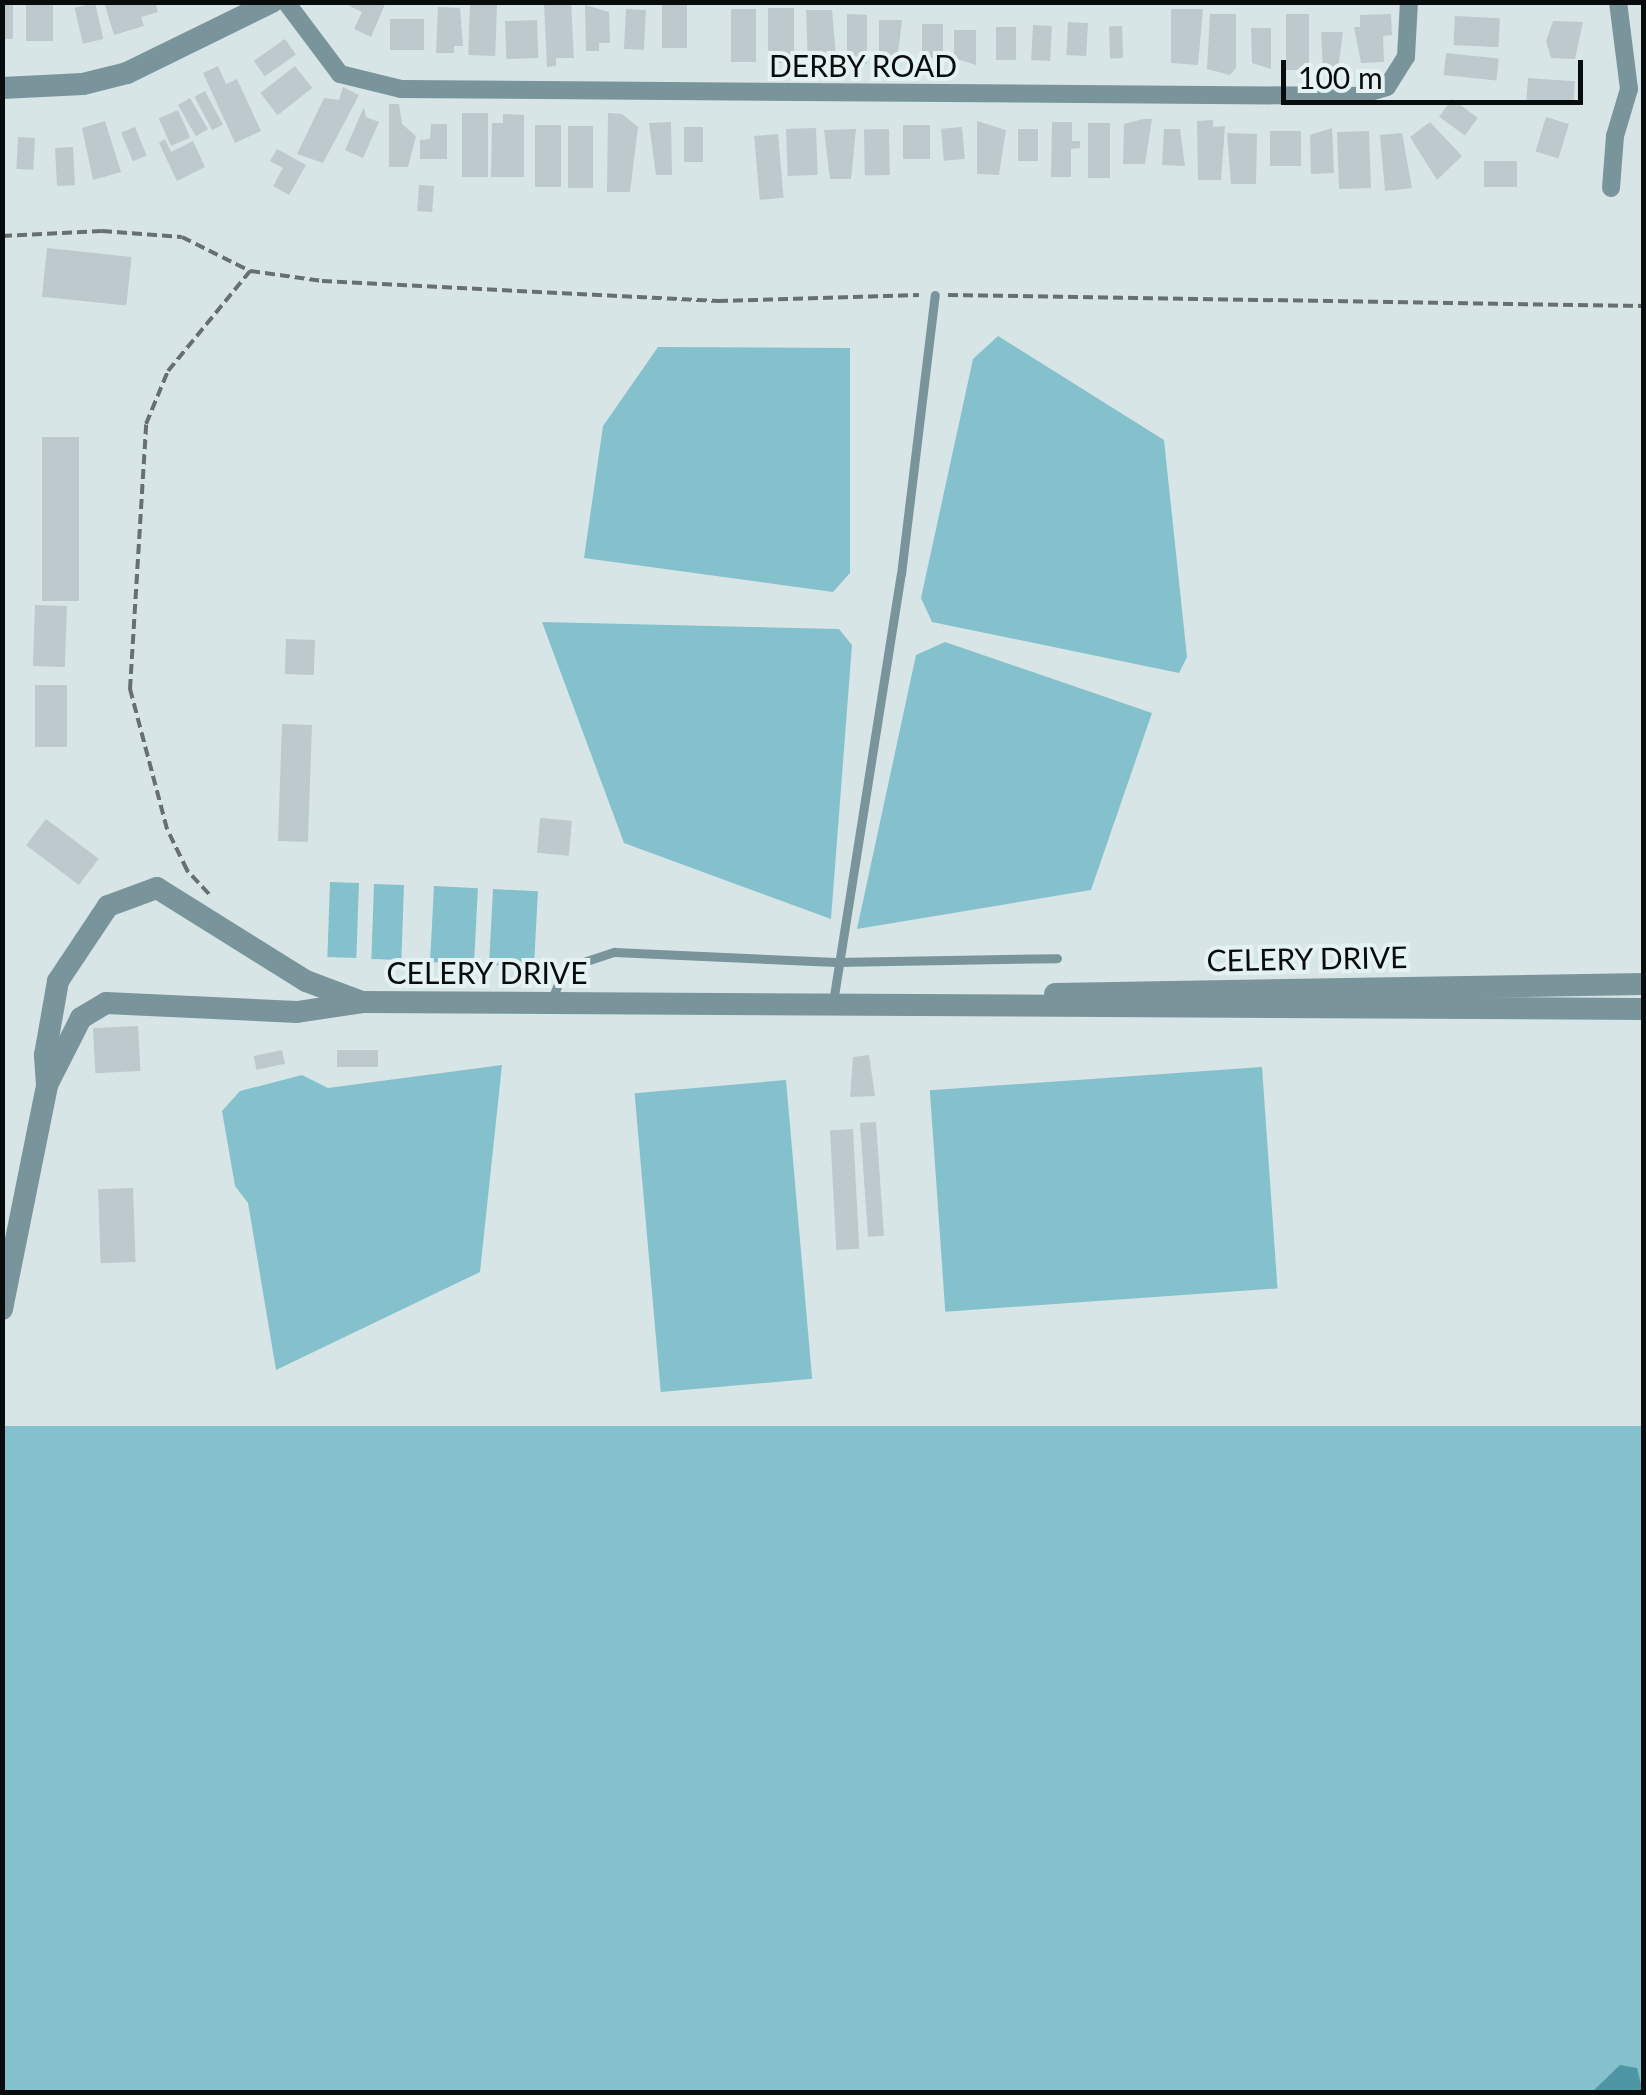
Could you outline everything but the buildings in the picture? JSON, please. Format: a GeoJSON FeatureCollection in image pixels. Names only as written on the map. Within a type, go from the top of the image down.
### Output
{"type":"FeatureCollection","features":[{"type":"Feature","properties":{"kind":"street"},"geometry":{"type":"LineString","coordinates":[[2,88],[83,84],[126,72],[246,8],[272,2]]}},
{"type":"Feature","properties":{"kind":"street","name":"DERBY ROAD"},"geometry":{"type":"LineString","coordinates":[[286,2],[340,74],[401,89],[1356,96],[1386,86],[1406,57],[1409,2]]}},
{"type":"Feature","properties":{"kind":"street"},"geometry":{"type":"LineString","coordinates":[[1611,188],[1615,136],[1636,91],[1619,51],[1618,2]]}},
{"type":"Feature","properties":{"kind":"street","name":"CELERY DRIVE"},"geometry":{"type":"LineString","coordinates":[[2,1310],[47,1085],[45,1055],[58,982],[108,906],[136,891],[157,888],[178,897],[306,981],[362,1002]]}},
{"type":"Feature","properties":{"kind":"street","name":"CELERY DRIVE"},"geometry":{"type":"LineString","coordinates":[[972,1002],[1062,993],[1644,984]]}},
{"type":"Feature","properties":{"kind":"street","name":"CELERY DRIVE"},"geometry":{"type":"LineString","coordinates":[[47,1085],[81,1018],[106,1003],[296,1012],[362,1002],[972,1002],[1062,1008],[1644,1009]]}},
{"type":"Feature","properties":{"kind":"lane"},"geometry":{"type":"LineString","coordinates":[[833,1002],[836,962],[901,574],[936,295]]}},
{"type":"Feature","properties":{"kind":"lane"},"geometry":{"type":"LineString","coordinates":[[551,1002],[565,968],[614,952],[836,962],[1057,958]]}},
{"type":"Feature","properties":{"kind":"path"},"geometry":{"type":"LineString","coordinates":[[2,236],[102,231],[182,238],[250,271],[718,301],[936,295],[1644,306]]}},
{"type":"Feature","properties":{"kind":"path"},"geometry":{"type":"LineString","coordinates":[[212,897],[187,870],[167,829],[130,690],[146,424],[168,371],[250,271]]}},
{"type":"Feature","properties":{"kind":"shaded area"},"geometry":{"type":"Polygon","coordinates":[[[998,336],[1164,440],[1187,657],[1179,673],[932,622],[921,598],[973,359],[998,336]]]}},
{"type":"Feature","properties":{"kind":"shaded area"},"geometry":{"type":"Polygon","coordinates":[[[658,347],[850,348],[850,573],[833,592],[584,558],[603,426],[658,347]]]}},
{"type":"Feature","properties":{"kind":"shaded area"},"geometry":{"type":"Polygon","coordinates":[[[542,622],[839,629],[852,645],[831,919],[624,843],[542,622]]]}},
{"type":"Feature","properties":{"kind":"shaded area"},"geometry":{"type":"Polygon","coordinates":[[[945,642],[1152,713],[1091,890],[857,929],[916,655],[945,642]]]}},
{"type":"Feature","properties":{"kind":"shaded area"},"geometry":{"type":"Polygon","coordinates":[[[330,882],[359,883],[356,958],[327,957],[330,882]]]}},
{"type":"Feature","properties":{"kind":"shaded area"},"geometry":{"type":"Polygon","coordinates":[[[374,884],[404,885],[401,960],[371,959],[374,884]]]}},
{"type":"Feature","properties":{"kind":"shaded area"},"geometry":{"type":"Polygon","coordinates":[[[434,886],[478,888],[474,964],[430,962],[434,886]]]}},
{"type":"Feature","properties":{"kind":"shaded area"},"geometry":{"type":"Polygon","coordinates":[[[493,889],[538,891],[534,967],[489,965],[493,889]]]}},
{"type":"Feature","properties":{"kind":"shaded area"},"geometry":{"type":"Polygon","coordinates":[[[502,1065],[480,1272],[276,1370],[248,1203],[235,1186],[222,1111],[240,1091],[302,1075],[328,1088],[502,1065]]]}},
{"type":"Feature","properties":{"kind":"shaded area"},"geometry":{"type":"Polygon","coordinates":[[[1262,1067],[1277,1288],[945,1312],[930,1090],[1262,1067]]]}},
{"type":"Feature","properties":{"kind":"shaded area"},"geometry":{"type":"Polygon","coordinates":[[[786,1080],[812,1379],[661,1392],[635,1093],[786,1080]]]}},
{"type":"Feature","properties":{"kind":"shaded area"},"geometry":{"type":"Polygon","coordinates":[[[2,1426],[1643,1426],[1643,2092],[2,2092],[2,1426]]]}},
{"type":"Feature","properties":{"kind":"shaded area"},"geometry":{"type":"Polygon","coordinates":[[[1620,2065],[1637,2068],[1643,2092],[1592,2092],[1620,2065]]]}}]}
